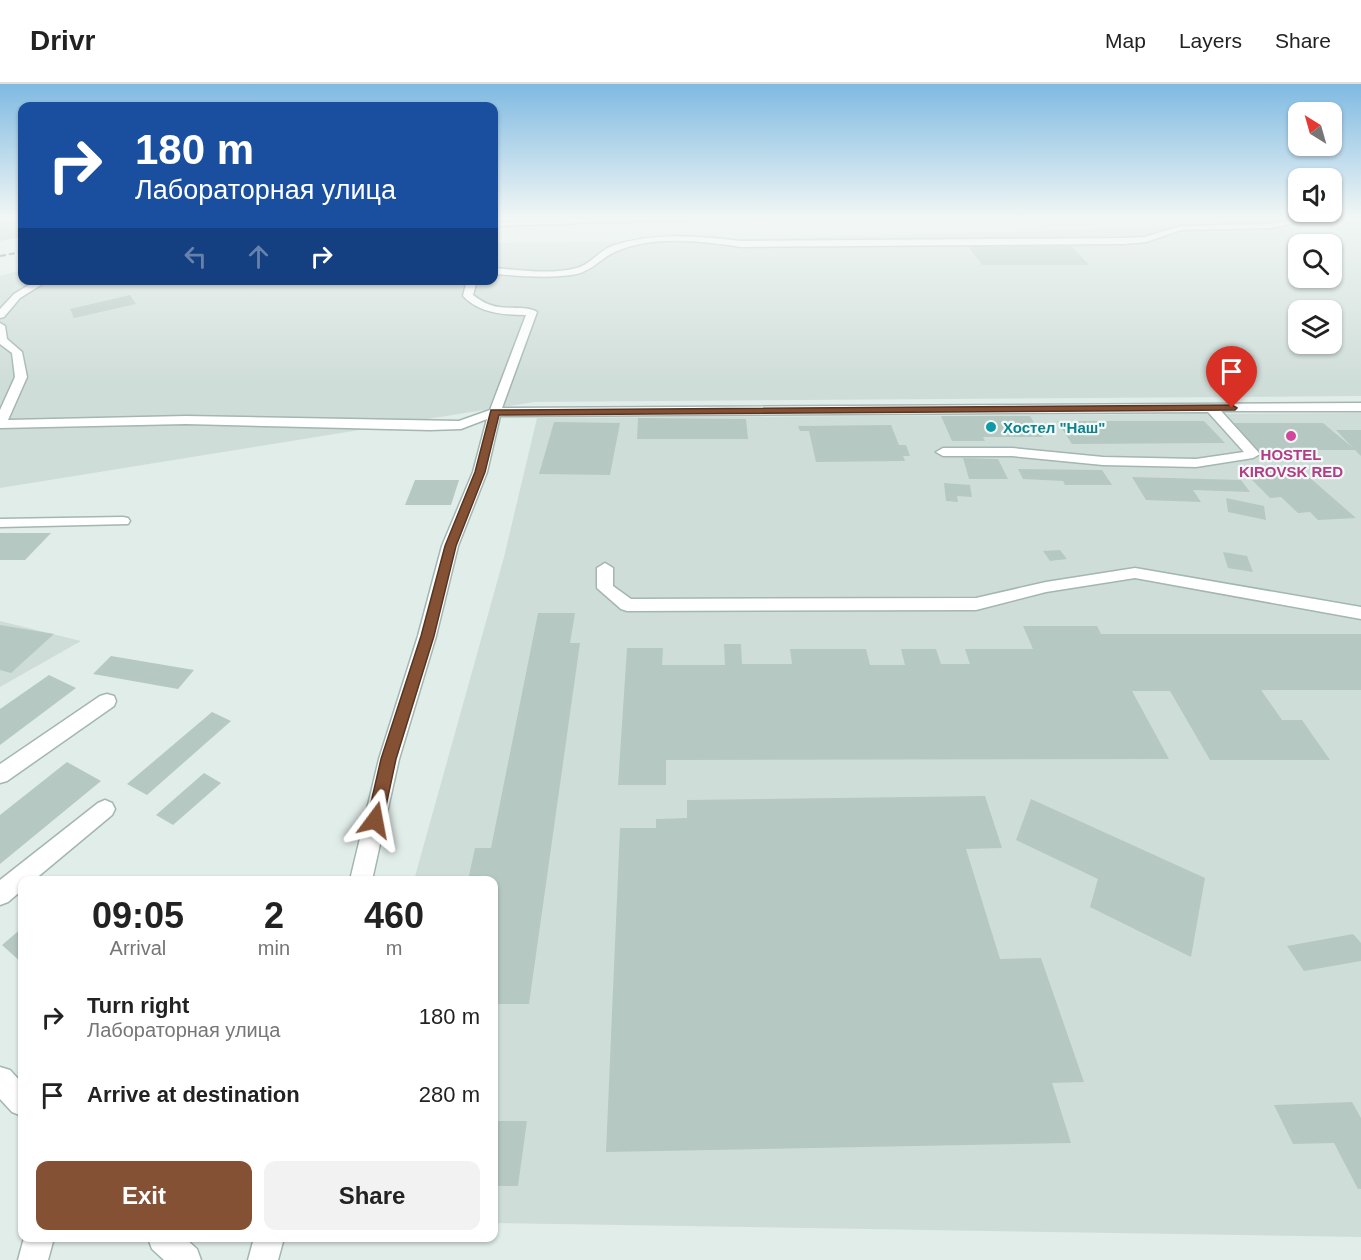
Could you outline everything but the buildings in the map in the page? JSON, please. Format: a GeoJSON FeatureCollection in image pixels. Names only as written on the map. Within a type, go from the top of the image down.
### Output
{"type":"FeatureCollection","features":[{"type":"Feature","properties":{"kind":"street"},"geometry":{"type":"LineString","coordinates":[[526,272],[573,272]]}},
{"type":"Feature","properties":{"kind":"street"},"geometry":{"type":"LineString","coordinates":[[0,315],[17,296],[36,285]]}},
{"type":"Feature","properties":{"kind":"street"},"geometry":{"type":"LineString","coordinates":[[362,876],[389,759],[428,636],[450,546],[480,472],[495,412],[532,312],[503,312],[480,306],[468,296],[470,285]]}},
{"type":"Feature","properties":{"kind":"street"},"geometry":{"type":"LineString","coordinates":[[0,326],[2,340],[17,352],[21,377],[0,424],[186,420],[430,426],[461,425],[495,412],[1361,407]]}},
{"type":"Feature","properties":{"kind":"street"},"geometry":{"type":"LineString","coordinates":[[943,452],[1012,452],[1103,461],[1196,463],[1253,454],[1211,408]]}},
{"type":"Feature","properties":{"kind":"street"},"geometry":{"type":"LineString","coordinates":[[0,523],[123,521]]}},
{"type":"Feature","properties":{"kind":"street"},"geometry":{"type":"LineString","coordinates":[[604,568],[605,588],[627,604],[976,604],[1046,587],[1135,573],[1361,613]]}},
{"type":"Feature","properties":{"kind":"street"},"geometry":{"type":"LineString","coordinates":[[0,775],[107,701]]}},
{"type":"Feature","properties":{"kind":"street"},"geometry":{"type":"LineString","coordinates":[[22,876],[105,809]]}},
{"type":"Feature","properties":{"kind":"street"},"geometry":{"type":"LineString","coordinates":[[0,894],[18,879]]}},
{"type":"Feature","properties":{"kind":"street"},"geometry":{"type":"LineString","coordinates":[[0,1080],[18,1098]]}},
{"type":"Feature","properties":{"kind":"street"},"geometry":{"type":"LineString","coordinates":[[33,1260],[38,1242]]}},
{"type":"Feature","properties":{"kind":"street"},"geometry":{"type":"LineString","coordinates":[[167,1242],[186,1260]]}},
{"type":"Feature","properties":{"kind":"street"},"geometry":{"type":"LineString","coordinates":[[263,1260],[268,1242]]}},
{"type":"Feature","properties":{"kind":"shaded area"},"geometry":{"type":"Polygon","coordinates":[[[15,272],[18,272],[18,285],[498,285],[498,272],[1288,272],[1288,288],[1342,288],[1342,272],[1361,272],[1361,396],[534,402],[0,488],[0,276],[15,272]]]}},
{"type":"Feature","properties":{"kind":"shaded area"},"geometry":{"type":"Polygon","coordinates":[[[1361,413],[1361,1237],[498,1223],[498,876],[415,876],[504,557],[537,418],[1361,413]]]}},
{"type":"Feature","properties":{"kind":"shaded area"},"geometry":{"type":"Polygon","coordinates":[[[0,621],[81,641],[0,687],[0,621]]]}},
{"type":"Feature","properties":{"kind":"place","name":"Хостел \"Наш\""},"geometry":{"type":"Point","coordinates":[991,427]}},
{"type":"Feature","properties":{"kind":"place","name":"HOSTEL KIROVSK RED"},"geometry":{"type":"Point","coordinates":[1291,436]}},
{"type":"Feature","properties":{"kind":"route"},"geometry":{"type":"LineString","coordinates":[[375,820],[389,759],[428,636],[450,546],[480,472],[495,412],[1232,408]]}}]}
